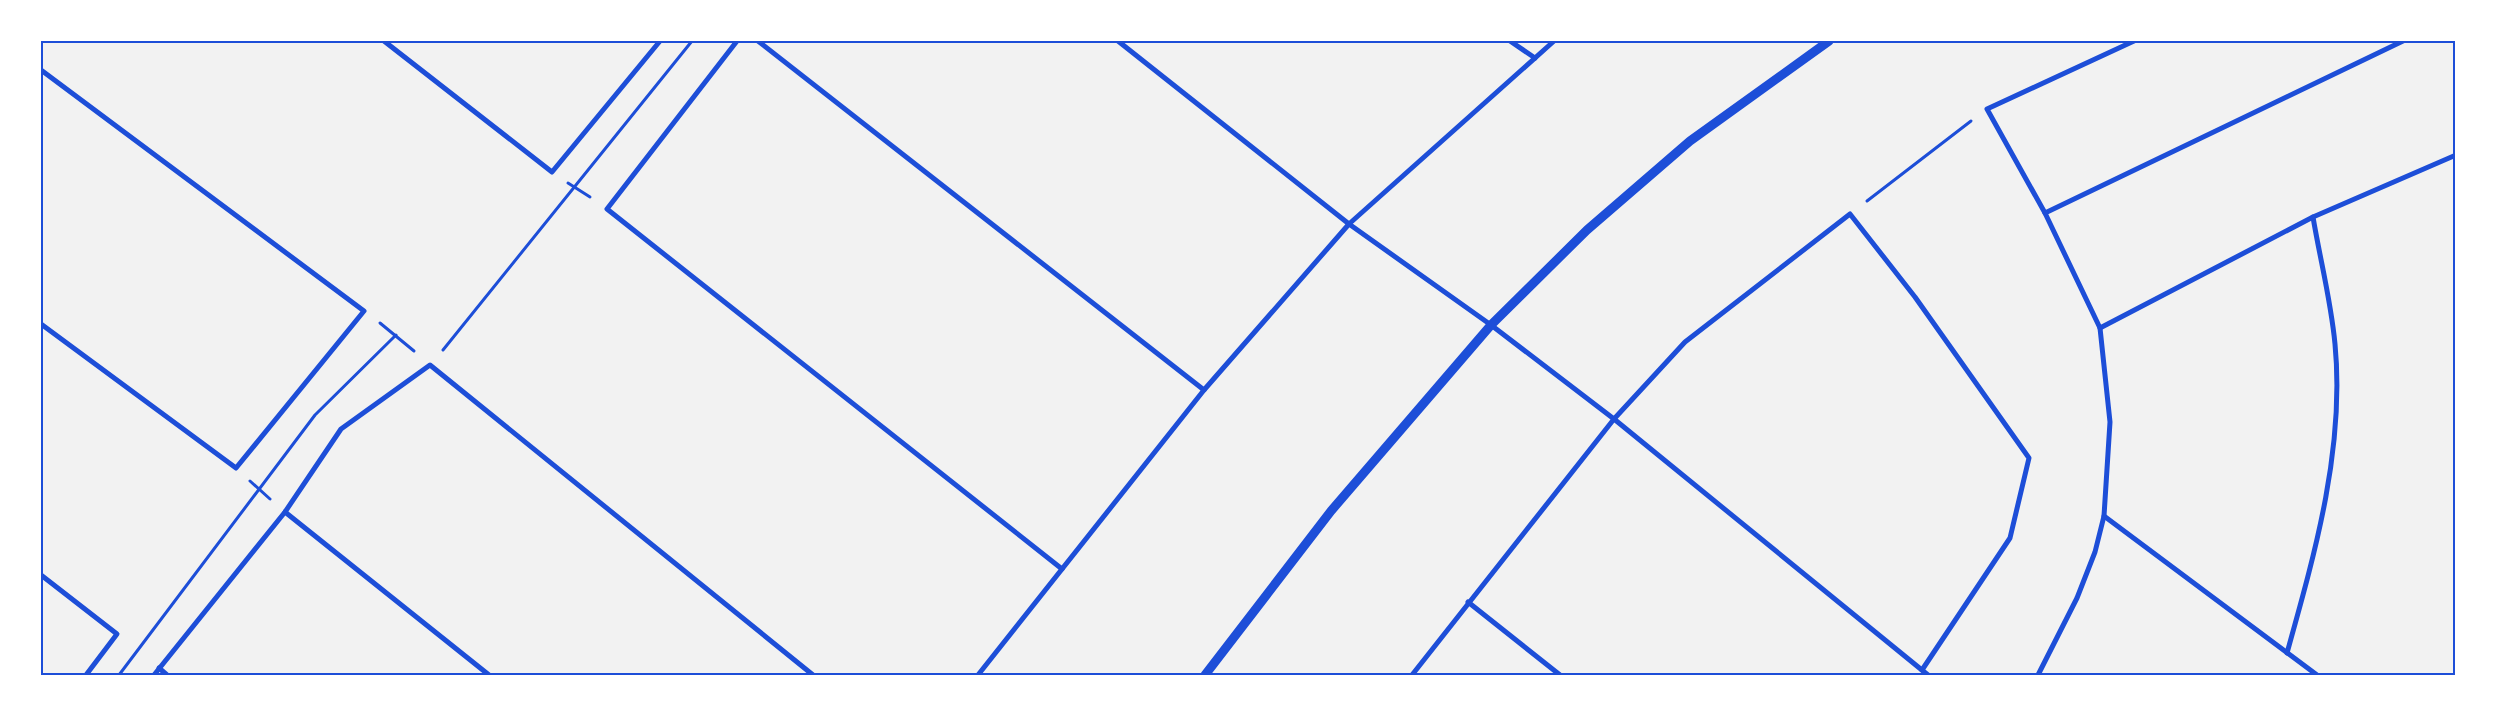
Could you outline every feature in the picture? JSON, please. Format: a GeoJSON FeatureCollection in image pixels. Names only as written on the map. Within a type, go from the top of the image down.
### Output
{"type":"FeatureCollection","features":[{"type":"Feature","properties":{"kind":"street"},"geometry":{"type":"LineString","coordinates":[[384,41],[552,172],[660,41]]}},
{"type":"Feature","properties":{"kind":"street"},"geometry":{"type":"LineString","coordinates":[[737,41],[607,209],[1062,569]]}},
{"type":"Feature","properties":{"kind":"street"},"geometry":{"type":"LineString","coordinates":[[758,41],[1204,390]]}},
{"type":"Feature","properties":{"kind":"street"},"geometry":{"type":"LineString","coordinates":[[1118,41],[1350,224],[1491,325],[1614,419],[1928,675]]}},
{"type":"Feature","properties":{"kind":"street"},"geometry":{"type":"LineString","coordinates":[[1510,41],[1535,58]]}},
{"type":"Feature","properties":{"kind":"street"},"geometry":{"type":"LineString","coordinates":[[978,675],[1204,390],[1350,224],[1554,41]]}},
{"type":"Feature","properties":{"kind":"street"},"geometry":{"type":"LineString","coordinates":[[1205,675],[1331,511],[1491,325],[1587,230],[1690,141],[1829,41]]}},
{"type":"Feature","properties":{"kind":"street"},"geometry":{"type":"LineString","coordinates":[[2038,675],[2077,598],[2095,552],[2104,516],[2110,422],[2100,328],[2046,212],[1987,109],[2134,41]]}},
{"type":"Feature","properties":{"kind":"street"},"geometry":{"type":"LineString","coordinates":[[2046,212],[2403,41]]}},
{"type":"Feature","properties":{"kind":"street"},"geometry":{"type":"LineString","coordinates":[[41,70],[364,311],[236,468],[41,324]]}},
{"type":"Feature","properties":{"kind":"street"},"geometry":{"type":"LineString","coordinates":[[2100,328],[2313,217],[2456,155]]}},
{"type":"Feature","properties":{"kind":"street"},"geometry":{"type":"LineString","coordinates":[[1412,675],[1614,419],[1685,342],[1850,214],[1915,297],[2030,458],[2010,538],[1922,670]]}},
{"type":"Feature","properties":{"kind":"street"},"geometry":{"type":"LineString","coordinates":[[2287,652],[2310,572],[2336,435],[2335,344],[2313,217]]}},
{"type":"Feature","properties":{"kind":"street"},"geometry":{"type":"LineString","coordinates":[[154,675],[285,512],[341,429],[430,366],[813,675]]}},
{"type":"Feature","properties":{"kind":"street"},"geometry":{"type":"LineString","coordinates":[[285,512],[489,675]]}},
{"type":"Feature","properties":{"kind":"street"},"geometry":{"type":"LineString","coordinates":[[2104,516],[2317,675]]}},
{"type":"Feature","properties":{"kind":"street"},"geometry":{"type":"LineString","coordinates":[[41,575],[117,634],[86,675]]}},
{"type":"Feature","properties":{"kind":"street"},"geometry":{"type":"LineString","coordinates":[[1468,602],[1560,675]]}},
{"type":"Feature","properties":{"kind":"street"},"geometry":{"type":"LineString","coordinates":[[159,668],[167,675]]}},
{"type":"Feature","properties":{"kind":"path"},"geometry":{"type":"LineString","coordinates":[[364,311],[396,335],[430,366],[692,41]]}},
{"type":"Feature","properties":{"kind":"path"},"geometry":{"type":"LineString","coordinates":[[1850,214],[1987,109]]}},
{"type":"Feature","properties":{"kind":"path"},"geometry":{"type":"LineString","coordinates":[[552,172],[607,209]]}},
{"type":"Feature","properties":{"kind":"path"},"geometry":{"type":"LineString","coordinates":[[119,675],[315,415],[396,335]]}},
{"type":"Feature","properties":{"kind":"path"},"geometry":{"type":"LineString","coordinates":[[236,468],[285,512]]}},
{"type":"Feature","properties":{"kind":"path"},"geometry":{"type":"LineString","coordinates":[[117,634],[159,668]]}}]}
